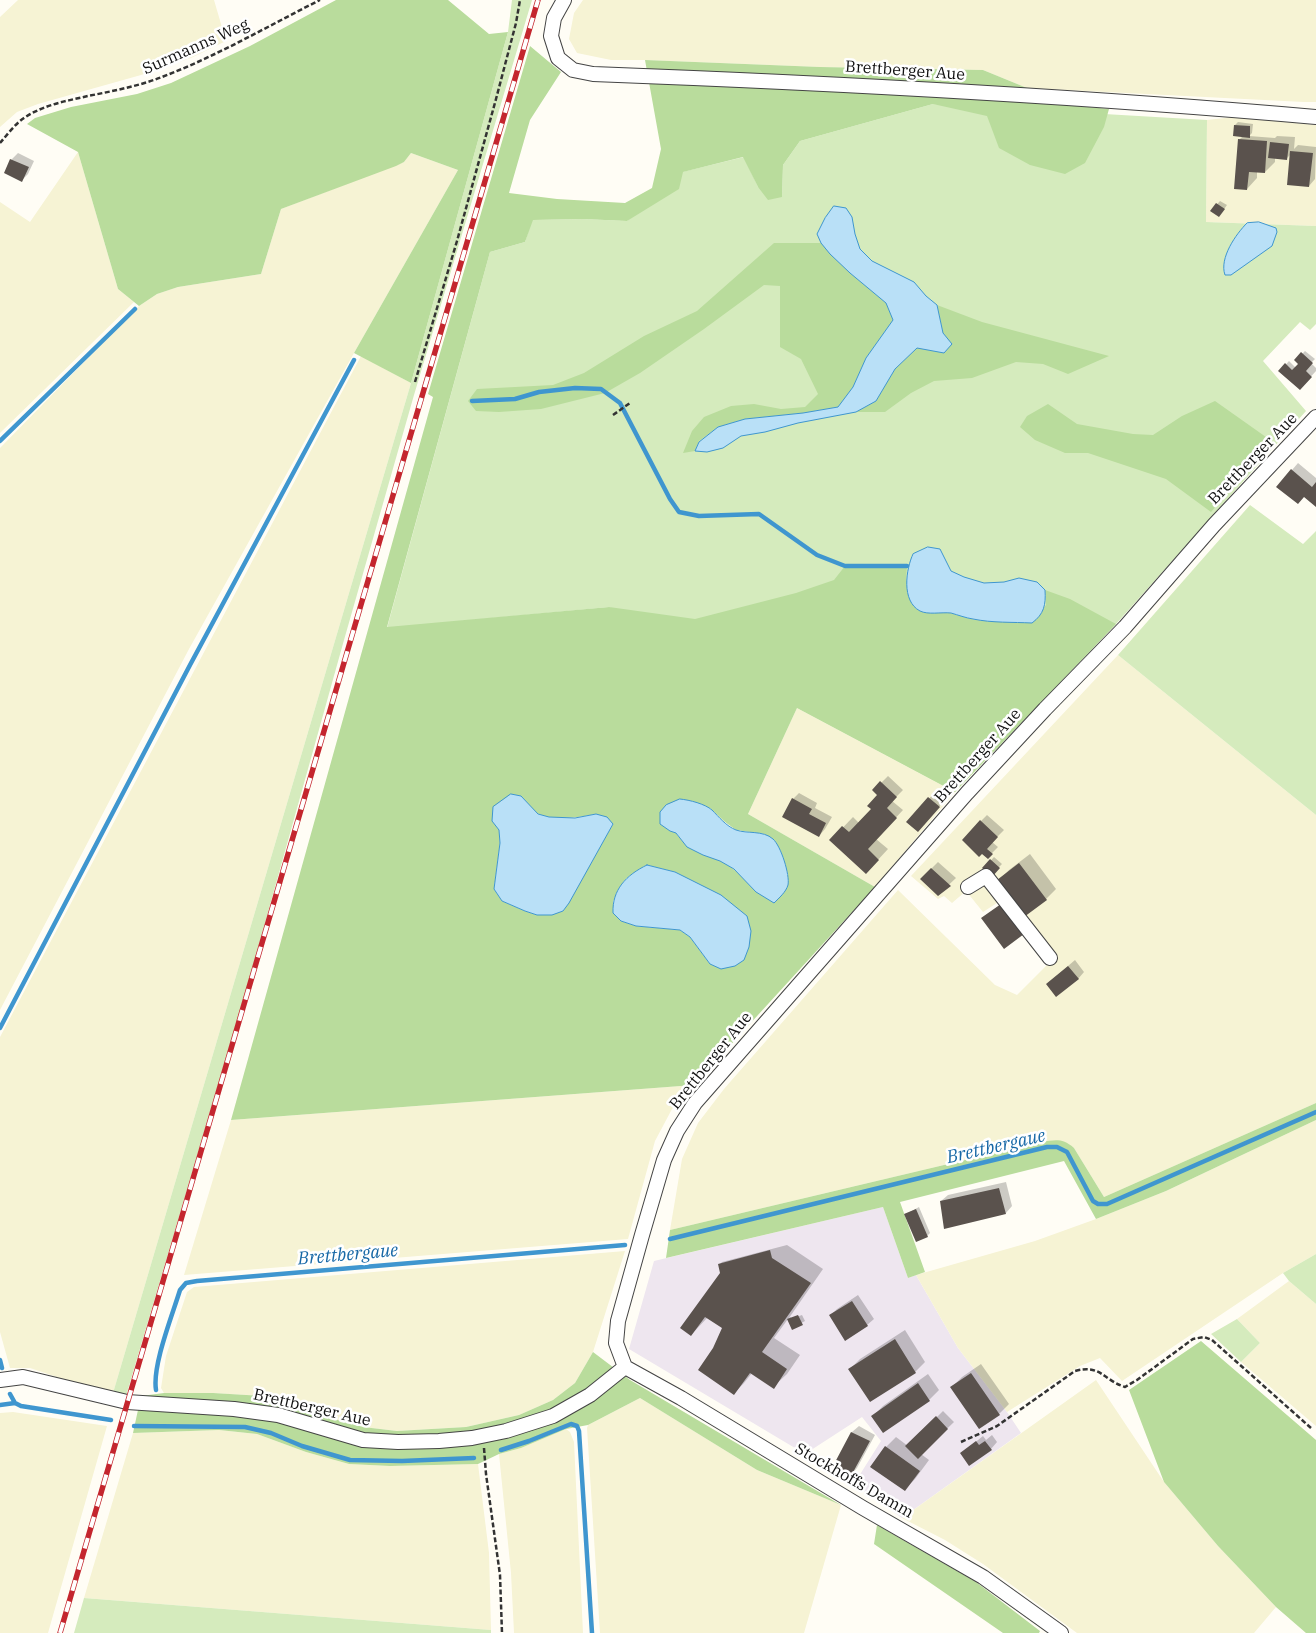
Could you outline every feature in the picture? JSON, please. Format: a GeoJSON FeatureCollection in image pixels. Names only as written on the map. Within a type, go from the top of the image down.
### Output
{"type":"FeatureCollection","features":[{"type":"Feature","properties":{"kind":"street","name":"Brettberger Aue"},"geometry":{"type":"LineString","coordinates":[[564,0],[554,18],[551,36],[558,58],[573,70],[593,74],[806,82],[1218,108],[1316,117]]}},
{"type":"Feature","properties":{"kind":"street","name":"Brettberger Aue"},"geometry":{"type":"LineString","coordinates":[[0,1380],[23,1377],[128,1402],[234,1409],[278,1415],[363,1440],[398,1442],[439,1442],[488,1435],[553,1416],[590,1395],[625,1367],[616,1343],[618,1321],[664,1160],[678,1131],[695,1103],[967,792],[1044,709],[1125,627],[1214,525],[1316,418]]}},
{"type":"Feature","properties":{"kind":"street"},"geometry":{"type":"LineString","coordinates":[[968,887],[986,876],[1050,958]]}},
{"type":"Feature","properties":{"kind":"street","name":"Stockhoffs Damm"},"geometry":{"type":"LineString","coordinates":[[625,1367],[681,1398],[863,1508],[983,1576],[1061,1633]]}},
{"type":"Feature","properties":{"kind":"path","name":"Surmanns Weg"},"geometry":{"type":"LineString","coordinates":[[0,143],[22,119],[39,109],[161,78],[226,48],[320,0]]}},
{"type":"Feature","properties":{"kind":"path"},"geometry":{"type":"LineString","coordinates":[[415,382],[457,241],[516,23],[520,0]]}},
{"type":"Feature","properties":{"kind":"path"},"geometry":{"type":"LineString","coordinates":[[613,415],[630,403]]}},
{"type":"Feature","properties":{"kind":"path"},"geometry":{"type":"LineString","coordinates":[[961,1442],[997,1426],[1075,1372],[1086,1368],[1098,1370],[1115,1384],[1125,1387],[1193,1339],[1204,1337],[1212,1340],[1311,1428]]}},
{"type":"Feature","properties":{"kind":"path"},"geometry":{"type":"LineString","coordinates":[[488,1435],[484,1450],[500,1575],[502,1633]]}},
{"type":"Feature","properties":{"kind":"shaded area"},"geometry":{"type":"Polygon","coordinates":[[[18,0],[214,0],[226,41],[191,58],[141,75],[38,104],[17,112],[0,127],[0,17],[18,0]]]}},
{"type":"Feature","properties":{"kind":"shaded area"},"geometry":{"type":"Polygon","coordinates":[[[583,0],[1316,0],[1316,102],[1027,88],[983,70],[611,60],[577,53],[569,39],[574,13],[583,0]]]}},
{"type":"Feature","properties":{"kind":"shaded area"},"geometry":{"type":"Polygon","coordinates":[[[1234,117],[1316,125],[1316,226],[1206,222],[1207,120],[1234,117]]]}},
{"type":"Feature","properties":{"kind":"shaded area"},"geometry":{"type":"Polygon","coordinates":[[[78,152],[118,289],[134,302],[0,433],[0,202],[30,222],[78,152]]]}},
{"type":"Feature","properties":{"kind":"shaded area"},"geometry":{"type":"Polygon","coordinates":[[[411,153],[458,170],[189,649],[0,1010],[0,448],[139,306],[157,294],[178,287],[261,274],[281,209],[404,162],[411,153]]]}},
{"type":"Feature","properties":{"kind":"shaded area"},"geometry":{"type":"Polygon","coordinates":[[[361,356],[411,383],[113,1393],[30,1368],[10,1368],[0,1332],[0,1037],[361,356]]]}},
{"type":"Feature","properties":{"kind":"shaded area"},"geometry":{"type":"Polygon","coordinates":[[[1118,655],[1316,815],[1316,1103],[1104,1197],[1074,1148],[1041,1142],[670,1230],[682,1159],[698,1123],[724,1089],[898,890],[995,985],[1017,995],[1048,964],[1000,901],[983,912],[966,891],[952,903],[944,896],[938,899],[911,876],[1118,655]]]}},
{"type":"Feature","properties":{"kind":"shaded area"},"geometry":{"type":"Polygon","coordinates":[[[797,708],[955,792],[875,887],[748,814],[797,708]]]}},
{"type":"Feature","properties":{"kind":"shaded area"},"geometry":{"type":"Polygon","coordinates":[[[694,1085],[672,1109],[655,1141],[628,1239],[184,1275],[231,1120],[694,1085]]]}},
{"type":"Feature","properties":{"kind":"shaded area"},"geometry":{"type":"Polygon","coordinates":[[[1316,1120],[1316,1254],[1283,1273],[1122,1381],[1100,1358],[1080,1366],[1007,1412],[958,1348],[916,1275],[1035,1241],[1096,1219],[1166,1191],[1316,1120]]]}},
{"type":"Feature","properties":{"kind":"shaded area"},"geometry":{"type":"Polygon","coordinates":[[[883,1207],[908,1278],[916,1275],[958,1348],[1021,1433],[902,1518],[854,1484],[881,1441],[862,1417],[805,1454],[629,1349],[654,1261],[883,1207]]]}},
{"type":"Feature","properties":{"kind":"shaded area"},"geometry":{"type":"Polygon","coordinates":[[[625,1251],[593,1352],[575,1383],[553,1400],[519,1415],[466,1427],[397,1431],[363,1427],[306,1411],[263,1396],[164,1393],[161,1388],[166,1356],[187,1292],[194,1287],[625,1251]]]}},
{"type":"Feature","properties":{"kind":"shaded area"},"geometry":{"type":"Polygon","coordinates":[[[1289,1281],[1316,1304],[1316,1426],[1241,1362],[1260,1343],[1237,1319],[1289,1281]]]}},
{"type":"Feature","properties":{"kind":"shaded area"},"geometry":{"type":"Polygon","coordinates":[[[1096,1380],[1164,1482],[1218,1546],[1276,1607],[1254,1633],[1077,1633],[983,1564],[945,1540],[902,1518],[1096,1380]]]}},
{"type":"Feature","properties":{"kind":"shaded area"},"geometry":{"type":"Polygon","coordinates":[[[640,1398],[757,1470],[841,1505],[804,1633],[600,1633],[587,1428],[588,1425],[640,1398]]]}},
{"type":"Feature","properties":{"kind":"shaded area"},"geometry":{"type":"Polygon","coordinates":[[[13,1412],[107,1426],[48,1633],[0,1633],[0,1413],[13,1412]]]}},
{"type":"Feature","properties":{"kind":"shaded area"},"geometry":{"type":"Polygon","coordinates":[[[566,1429],[570,1432],[574,1442],[583,1633],[514,1633],[511,1573],[499,1454],[521,1448],[566,1429]]]}},
{"type":"Feature","properties":{"kind":"shaded area"},"geometry":{"type":"Polygon","coordinates":[[[219,1430],[257,1434],[306,1452],[349,1464],[390,1466],[478,1464],[489,1553],[491,1630],[84,1598],[133,1433],[219,1430]]]}},
{"type":"Feature","properties":{"kind":"green space"},"geometry":{"type":"Polygon","coordinates":[[[336,0],[448,0],[489,34],[508,32],[411,383],[354,353],[458,170],[411,153],[404,162],[396,166],[281,209],[261,274],[178,287],[157,294],[139,306],[118,289],[78,152],[27,124],[35,118],[71,107],[137,94],[171,83],[250,46],[336,0]]]}},
{"type":"Feature","properties":{"kind":"green space"},"geometry":{"type":"Polygon","coordinates":[[[512,0],[532,0],[414,395],[251,973],[126,1396],[113,1393],[411,383],[508,32],[512,0]]]}},
{"type":"Feature","properties":{"kind":"green space"},"geometry":{"type":"Polygon","coordinates":[[[530,46],[561,72],[530,120],[509,193],[557,199],[625,203],[652,188],[661,149],[645,60],[820,67],[983,70],[1027,88],[1029,101],[1109,109],[1104,127],[1085,163],[1065,174],[1030,165],[999,148],[987,116],[933,104],[800,141],[783,165],[782,197],[768,200],[758,187],[743,157],[683,172],[679,189],[627,221],[583,219],[533,220],[525,242],[490,252],[387,627],[609,607],[695,619],[796,593],[834,580],[845,566],[907,566],[906,579],[921,612],[950,613],[975,620],[1032,623],[1046,605],[1045,590],[1070,599],[1116,624],[955,792],[797,708],[748,814],[875,887],[694,1085],[231,1120],[433,397],[428,394],[530,46]],[[521,796],[499,830],[500,843],[494,889],[502,901],[537,915],[563,911],[613,824],[596,814],[566,818],[543,816],[537,813],[521,796]],[[710,808],[676,833],[686,845],[731,867],[756,892],[788,875],[781,852],[764,834],[736,830],[710,808]],[[647,865],[629,876],[619,888],[613,902],[621,921],[636,926],[680,930],[690,937],[710,964],[675,872],[647,865]]]}},
{"type":"Feature","properties":{"kind":"green space"},"geometry":{"type":"Polygon","coordinates":[[[933,104],[1207,120],[1206,222],[1316,226],[1316,324],[1310,330],[1300,322],[1263,361],[1306,411],[1116,624],[955,792],[609,607],[387,628],[490,252],[525,242],[532,220],[583,219],[627,221],[682,172],[744,157],[758,187],[782,197],[783,165],[800,141],[933,104]]]}},
{"type":"Feature","properties":{"kind":"green space"},"geometry":{"type":"Polygon","coordinates":[[[774,243],[821,243],[850,273],[886,303],[893,320],[866,358],[853,387],[838,407],[745,419],[718,427],[699,441],[695,451],[683,453],[692,431],[704,417],[731,406],[754,404],[781,409],[805,407],[818,394],[801,359],[780,347],[780,286],[764,285],[640,373],[605,393],[541,409],[499,412],[476,411],[468,401],[477,389],[553,385],[584,373],[644,336],[697,311],[774,243]]]}},
{"type":"Feature","properties":{"kind":"green space"},"geometry":{"type":"Polygon","coordinates":[[[937,305],[982,322],[1109,356],[1068,374],[1043,364],[1016,362],[972,378],[934,381],[911,393],[885,412],[856,412],[876,401],[895,369],[917,347],[943,353],[951,345],[943,333],[937,305]]]}},
{"type":"Feature","properties":{"kind":"green space"},"geometry":{"type":"Polygon","coordinates":[[[1215,401],[1273,442],[1211,512],[1166,479],[1088,453],[1065,453],[1035,440],[1020,427],[1027,416],[1048,404],[1077,424],[1133,434],[1153,435],[1182,416],[1215,401]]]}},
{"type":"Feature","properties":{"kind":"green space"},"geometry":{"type":"Polygon","coordinates":[[[1250,505],[1303,544],[1316,531],[1316,815],[1118,655],[1250,505]]]}},
{"type":"Feature","properties":{"kind":"green space"},"geometry":{"type":"Polygon","coordinates":[[[1316,1103],[1316,1120],[1166,1191],[1096,1219],[1064,1161],[900,1202],[925,1272],[908,1278],[883,1207],[666,1258],[670,1230],[1041,1142],[1059,1140],[1074,1148],[1104,1197],[1316,1103]]]}},
{"type":"Feature","properties":{"kind":"green space"},"geometry":{"type":"Polygon","coordinates":[[[1316,1254],[1316,1304],[1289,1281],[1283,1273],[1316,1254]]]}},
{"type":"Feature","properties":{"kind":"green space"},"geometry":{"type":"Polygon","coordinates":[[[1237,1319],[1260,1343],[1241,1362],[1211,1334],[1237,1319]]]}},
{"type":"Feature","properties":{"kind":"green space"},"geometry":{"type":"Polygon","coordinates":[[[1201,1341],[1316,1440],[1316,1633],[1306,1633],[1276,1607],[1218,1546],[1164,1482],[1129,1390],[1201,1341]]]}},
{"type":"Feature","properties":{"kind":"green space"},"geometry":{"type":"Polygon","coordinates":[[[593,1352],[630,1380],[841,1505],[757,1470],[640,1398],[588,1425],[566,1429],[521,1448],[499,1454],[478,1464],[390,1466],[349,1464],[306,1452],[257,1434],[219,1430],[133,1433],[141,1396],[164,1393],[263,1396],[306,1411],[363,1427],[397,1431],[466,1427],[519,1415],[553,1400],[575,1383],[593,1352]]]}},
{"type":"Feature","properties":{"kind":"green space"},"geometry":{"type":"Polygon","coordinates":[[[877,1525],[976,1582],[1040,1631],[1039,1633],[1003,1633],[874,1544],[877,1525]]]}},
{"type":"Feature","properties":{"kind":"green space"},"geometry":{"type":"Polygon","coordinates":[[[84,1598],[491,1630],[491,1633],[74,1633],[84,1598]]]}},
{"type":"Feature","properties":{"kind":"water"},"geometry":{"type":"Polygon","coordinates":[[[834,206],[846,208],[852,217],[860,249],[872,261],[914,282],[937,305],[943,333],[952,344],[944,353],[917,348],[895,369],[876,401],[856,412],[741,436],[723,448],[707,452],[695,451],[699,442],[718,427],[745,419],[838,407],[853,387],[866,358],[893,320],[886,303],[850,273],[821,243],[817,234],[834,206]]]}},
{"type":"Feature","properties":{"kind":"water"},"geometry":{"type":"Polygon","coordinates":[[[1259,222],[1276,228],[1277,232],[1272,246],[1231,275],[1225,275],[1224,261],[1226,254],[1238,233],[1247,223],[1259,222]]]}},
{"type":"Feature","properties":{"kind":"water"},"geometry":{"type":"Polygon","coordinates":[[[928,547],[940,549],[951,571],[964,577],[984,583],[1004,582],[1019,578],[1037,582],[1045,590],[1042,613],[1032,623],[988,621],[970,619],[951,613],[920,611],[910,600],[908,593],[908,568],[913,554],[928,547]]]}},
{"type":"Feature","properties":{"kind":"water"},"geometry":{"type":"Polygon","coordinates":[[[511,794],[521,796],[538,814],[549,817],[575,818],[596,814],[607,817],[613,824],[563,911],[552,915],[537,915],[502,901],[494,889],[500,843],[499,830],[492,821],[493,807],[511,794]]]}},
{"type":"Feature","properties":{"kind":"water"},"geometry":{"type":"Polygon","coordinates":[[[680,799],[709,808],[726,824],[736,830],[765,834],[773,839],[782,854],[788,880],[786,890],[774,903],[756,892],[734,869],[687,847],[676,833],[660,824],[660,812],[666,805],[680,799]]]}},
{"type":"Feature","properties":{"kind":"water"},"geometry":{"type":"Polygon","coordinates":[[[647,865],[675,872],[721,895],[747,916],[751,931],[749,947],[744,960],[735,966],[721,969],[710,964],[690,937],[680,930],[636,926],[621,921],[613,913],[613,905],[618,890],[633,873],[647,865]]]}},
{"type":"Feature","properties":{"kind":"building"},"geometry":{"type":"Polygon","coordinates":[[[1234,125],[1250,126],[1250,138],[1233,136],[1234,125]]]}},
{"type":"Feature","properties":{"kind":"building"},"geometry":{"type":"Polygon","coordinates":[[[1238,139],[1267,141],[1265,173],[1249,172],[1247,190],[1234,189],[1238,139]]]}},
{"type":"Feature","properties":{"kind":"building"},"geometry":{"type":"Polygon","coordinates":[[[1270,142],[1289,144],[1287,160],[1268,158],[1270,142]]]}},
{"type":"Feature","properties":{"kind":"building"},"geometry":{"type":"Polygon","coordinates":[[[1290,151],[1313,153],[1309,187],[1287,185],[1290,151]]]}},
{"type":"Feature","properties":{"kind":"building"},"geometry":{"type":"Polygon","coordinates":[[[10,159],[29,167],[22,182],[4,173],[10,159]]]}},
{"type":"Feature","properties":{"kind":"building"},"geometry":{"type":"Polygon","coordinates":[[[1216,203],[1225,209],[1219,217],[1210,211],[1216,203]]]}},
{"type":"Feature","properties":{"kind":"building"},"geometry":{"type":"Polygon","coordinates":[[[1301,352],[1313,363],[1306,371],[1312,377],[1300,390],[1278,371],[1285,363],[1292,370],[1298,364],[1294,360],[1301,352]]]}},
{"type":"Feature","properties":{"kind":"building"},"geometry":{"type":"Polygon","coordinates":[[[1291,469],[1312,487],[1316,482],[1316,507],[1304,497],[1298,504],[1276,487],[1291,469]]]}},
{"type":"Feature","properties":{"kind":"building"},"geometry":{"type":"Polygon","coordinates":[[[880,781],[897,797],[887,808],[897,818],[868,849],[879,860],[866,874],[829,840],[842,826],[849,832],[871,809],[867,806],[877,795],[872,790],[880,781]]]}},
{"type":"Feature","properties":{"kind":"building"},"geometry":{"type":"Polygon","coordinates":[[[928,797],[940,807],[918,832],[906,822],[928,797]]]}},
{"type":"Feature","properties":{"kind":"building"},"geometry":{"type":"Polygon","coordinates":[[[792,798],[812,809],[809,814],[826,823],[819,837],[782,817],[792,798]]]}},
{"type":"Feature","properties":{"kind":"building"},"geometry":{"type":"Polygon","coordinates":[[[980,820],[998,837],[987,849],[993,854],[988,859],[982,854],[979,857],[962,840],[980,820]]]}},
{"type":"Feature","properties":{"kind":"building"},"geometry":{"type":"Polygon","coordinates":[[[990,859],[1000,868],[992,877],[982,868],[990,859]]]}},
{"type":"Feature","properties":{"kind":"building"},"geometry":{"type":"Polygon","coordinates":[[[1019,863],[1047,900],[1024,917],[997,880],[1019,863]]]}},
{"type":"Feature","properties":{"kind":"building"},"geometry":{"type":"Polygon","coordinates":[[[931,868],[951,886],[938,896],[920,879],[931,868]]]}},
{"type":"Feature","properties":{"kind":"building"},"geometry":{"type":"Polygon","coordinates":[[[1001,904],[1024,934],[1004,949],[981,918],[1001,904]]]}},
{"type":"Feature","properties":{"kind":"building"},"geometry":{"type":"Polygon","coordinates":[[[1068,966],[1079,979],[1056,997],[1046,984],[1068,966]]]}},
{"type":"Feature","properties":{"kind":"building"},"geometry":{"type":"Polygon","coordinates":[[[999,1188],[1006,1214],[944,1229],[940,1201],[999,1188]]]}},
{"type":"Feature","properties":{"kind":"building"},"geometry":{"type":"Polygon","coordinates":[[[916,1209],[928,1237],[916,1242],[904,1214],[916,1209]]]}},
{"type":"Feature","properties":{"kind":"building"},"geometry":{"type":"Polygon","coordinates":[[[770,1250],[772,1258],[811,1283],[762,1352],[787,1369],[774,1389],[750,1373],[734,1395],[698,1370],[713,1348],[722,1328],[705,1317],[691,1336],[680,1328],[720,1273],[718,1264],[770,1250]]]}},
{"type":"Feature","properties":{"kind":"building"},"geometry":{"type":"Polygon","coordinates":[[[852,1301],[868,1326],[845,1341],[829,1315],[852,1301]]]}},
{"type":"Feature","properties":{"kind":"building"},"geometry":{"type":"Polygon","coordinates":[[[798,1315],[803,1325],[792,1330],[787,1319],[798,1315]]]}},
{"type":"Feature","properties":{"kind":"building"},"geometry":{"type":"Polygon","coordinates":[[[895,1339],[916,1373],[870,1402],[848,1369],[895,1339]]]}},
{"type":"Feature","properties":{"kind":"building"},"geometry":{"type":"Polygon","coordinates":[[[971,1373],[1000,1415],[979,1429],[950,1387],[971,1373]]]}},
{"type":"Feature","properties":{"kind":"building"},"geometry":{"type":"Polygon","coordinates":[[[918,1383],[930,1401],[883,1433],[871,1416],[918,1383]]]}},
{"type":"Feature","properties":{"kind":"building"},"geometry":{"type":"Polygon","coordinates":[[[936,1416],[948,1429],[918,1459],[905,1446],[936,1416]]]}},
{"type":"Feature","properties":{"kind":"building"},"geometry":{"type":"Polygon","coordinates":[[[851,1432],[870,1441],[851,1476],[833,1466],[851,1432]]]}},
{"type":"Feature","properties":{"kind":"building"},"geometry":{"type":"Polygon","coordinates":[[[976,1441],[979,1445],[985,1441],[992,1450],[969,1466],[960,1453],[976,1441]]]}},
{"type":"Feature","properties":{"kind":"building"},"geometry":{"type":"Polygon","coordinates":[[[885,1446],[920,1471],[905,1491],[870,1467],[885,1446]]]}},
{"type":"Feature","properties":{"kind":"waterway"},"geometry":{"type":"LineString","coordinates":[[0,441],[135,309]]}},
{"type":"Feature","properties":{"kind":"waterway"},"geometry":{"type":"LineString","coordinates":[[0,1028],[190,665],[354,360]]}},
{"type":"Feature","properties":{"kind":"waterway"},"geometry":{"type":"LineString","coordinates":[[472,401],[515,399],[539,392],[575,388],[601,389],[620,403],[670,499],[679,512],[699,516],[759,514],[817,555],[845,566],[907,566]]}},
{"type":"Feature","properties":{"kind":"waterway","name":"Brettbergaue"},"geometry":{"type":"LineString","coordinates":[[670,1239],[1047,1147],[1057,1147],[1067,1152],[1093,1201],[1098,1204],[1107,1204],[1316,1112]]}},
{"type":"Feature","properties":{"kind":"waterway","name":"Brettbergaue"},"geometry":{"type":"LineString","coordinates":[[156,1390],[157,1368],[163,1341],[180,1290],[186,1283],[625,1245]]}},
{"type":"Feature","properties":{"kind":"waterway","name":"Brettbergaue"},"geometry":{"type":"LineString","coordinates":[[0,1360],[2,1368]]}},
{"type":"Feature","properties":{"kind":"waterway","name":"Brettbergaue"},"geometry":{"type":"LineString","coordinates":[[10,1394],[15,1403]]}},
{"type":"Feature","properties":{"kind":"waterway"},"geometry":{"type":"LineString","coordinates":[[0,1405],[15,1403],[21,1406],[111,1420]]}},
{"type":"Feature","properties":{"kind":"waterway"},"geometry":{"type":"LineString","coordinates":[[501,1450],[571,1424],[577,1426],[579,1431],[592,1633]]}},
{"type":"Feature","properties":{"kind":"waterway"},"geometry":{"type":"LineString","coordinates":[[134,1426],[245,1427],[271,1433],[302,1446],[350,1460],[402,1461],[474,1458]]}},
{"type":"Feature","properties":{"kind":"railway"},"geometry":{"type":"LineString","coordinates":[[60,1633],[538,0]]}}]}
